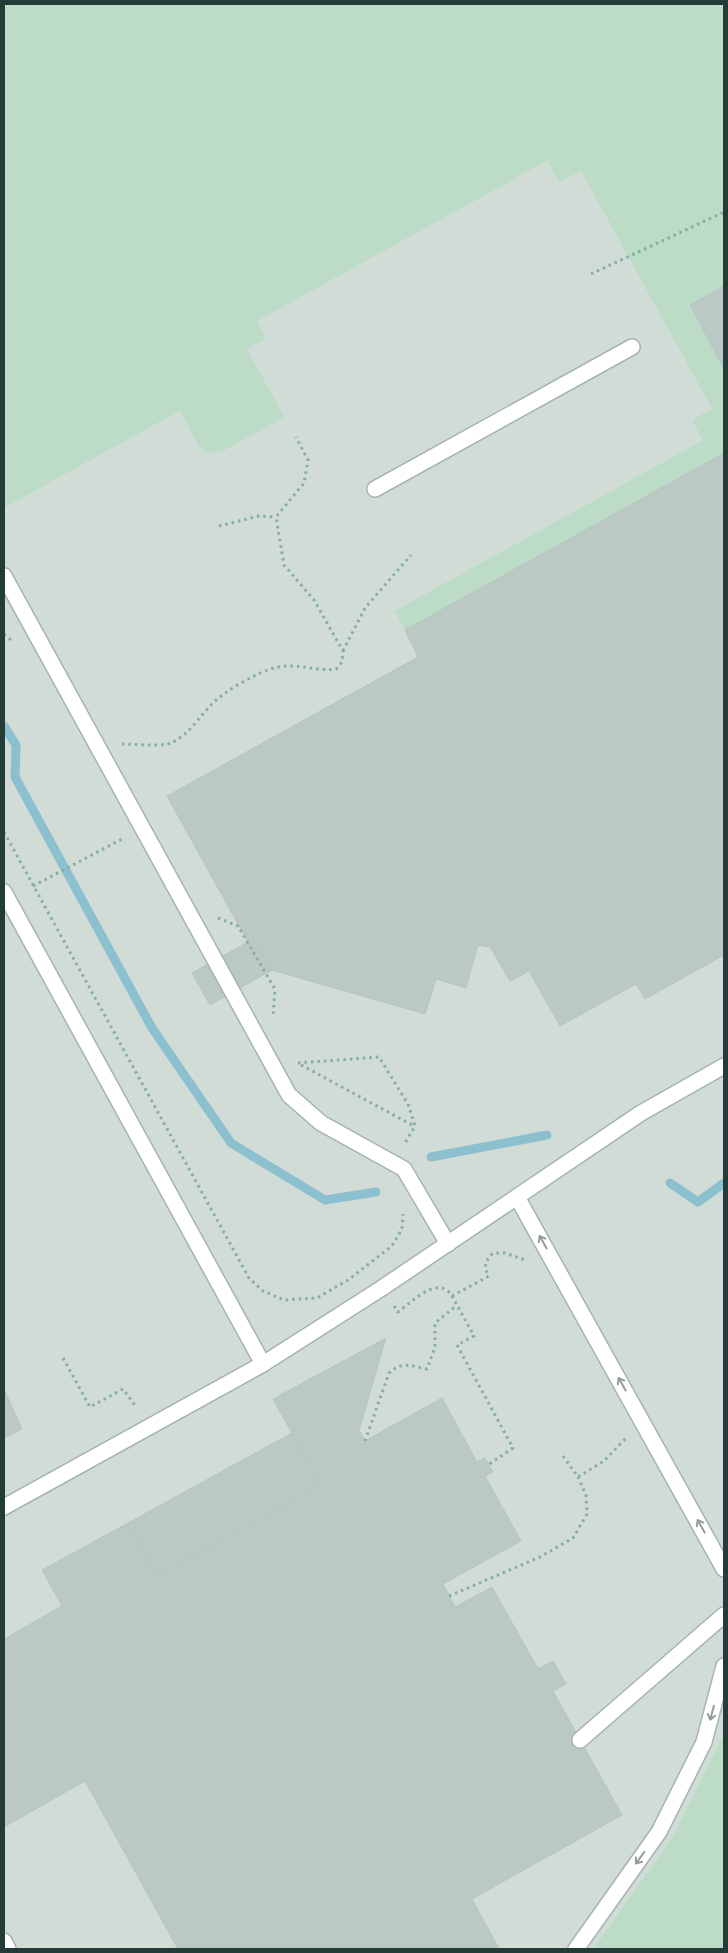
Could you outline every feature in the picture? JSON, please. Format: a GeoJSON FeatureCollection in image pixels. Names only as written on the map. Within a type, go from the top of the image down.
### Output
{"type":"FeatureCollection","features":[{"type":"Feature","properties":{"kind":"lane"},"geometry":{"type":"LineString","coordinates":[[375,489],[632,347]]}},
{"type":"Feature","properties":{"kind":"lane"},"geometry":{"type":"LineString","coordinates":[[4,576],[289,1095],[321,1123],[404,1169],[448,1244]]}},
{"type":"Feature","properties":{"kind":"lane"},"geometry":{"type":"LineString","coordinates":[[4,892],[263,1364]]}},
{"type":"Feature","properties":{"kind":"lane"},"geometry":{"type":"LineString","coordinates":[[4,1507],[263,1364],[382,1288],[641,1113],[724,1066]]}},
{"type":"Feature","properties":{"kind":"lane"},"geometry":{"type":"LineString","coordinates":[[517,1197],[724,1569]]}},
{"type":"Feature","properties":{"kind":"lane"},"geometry":{"type":"LineString","coordinates":[[580,1740],[724,1615]]}},
{"type":"Feature","properties":{"kind":"lane"},"geometry":{"type":"LineString","coordinates":[[576,1949],[659,1832],[704,1742],[724,1666]]}},
{"type":"Feature","properties":{"kind":"lane"},"geometry":{"type":"LineString","coordinates":[[4,1942],[8,1949]]}},
{"type":"Feature","properties":{"kind":"path"},"geometry":{"type":"LineString","coordinates":[[591,274],[724,212]]}},
{"type":"Feature","properties":{"kind":"path"},"geometry":{"type":"LineString","coordinates":[[296,437],[308,460],[304,483],[276,518],[284,566],[314,600],[343,651]]}},
{"type":"Feature","properties":{"kind":"path"},"geometry":{"type":"LineString","coordinates":[[219,526],[259,516],[276,518]]}},
{"type":"Feature","properties":{"kind":"path"},"geometry":{"type":"LineString","coordinates":[[123,752],[118,744],[170,744],[184,736],[213,703],[233,688],[268,670],[295,665],[328,670],[336,669],[342,662],[343,651],[365,608],[412,555]]}},
{"type":"Feature","properties":{"kind":"path"},"geometry":{"type":"LineString","coordinates":[[4,634],[10,638],[14,646]]}},
{"type":"Feature","properties":{"kind":"path"},"geometry":{"type":"LineString","coordinates":[[4,832],[249,1278],[263,1291],[284,1300],[318,1298],[348,1280],[392,1246],[402,1229],[403,1209],[421,1199]]}},
{"type":"Feature","properties":{"kind":"path"},"geometry":{"type":"LineString","coordinates":[[46,879],[96,852]]}},
{"type":"Feature","properties":{"kind":"path"},"geometry":{"type":"LineString","coordinates":[[215,917],[238,926],[275,989],[272,1019]]}},
{"type":"Feature","properties":{"kind":"path"},"geometry":{"type":"LineString","coordinates":[[295,1056],[299,1064],[415,1126]]}},
{"type":"Feature","properties":{"kind":"path"},"geometry":{"type":"LineString","coordinates":[[299,1064],[379,1058],[408,1104],[415,1126],[402,1148]]}},
{"type":"Feature","properties":{"kind":"path"},"geometry":{"type":"LineString","coordinates":[[452,1296],[489,1276],[484,1268],[486,1260],[493,1253],[505,1253],[532,1262]]}},
{"type":"Feature","properties":{"kind":"path"},"geometry":{"type":"LineString","coordinates":[[367,1266],[398,1312],[432,1288],[441,1286],[449,1291],[474,1336],[457,1346],[513,1448],[488,1465]]}},
{"type":"Feature","properties":{"kind":"path"},"geometry":{"type":"LineString","coordinates":[[365,1441],[389,1373],[396,1366],[406,1365],[427,1369],[435,1347],[435,1322],[456,1305]]}},
{"type":"Feature","properties":{"kind":"path"},"geometry":{"type":"LineString","coordinates":[[63,1358],[90,1407],[123,1389],[150,1426]]}},
{"type":"Feature","properties":{"kind":"path"},"geometry":{"type":"LineString","coordinates":[[578,1477],[604,1461],[642,1422]]}},
{"type":"Feature","properties":{"kind":"path"},"geometry":{"type":"LineString","coordinates":[[449,1596],[540,1557],[573,1538],[587,1514],[586,1495],[578,1477],[564,1456]]}},
{"type":"Feature","properties":{"kind":"shaded area"},"geometry":{"type":"Polygon","coordinates":[[[547,161],[581,170],[712,409],[703,440],[394,611],[405,630],[724,453],[723,1740],[672,1838],[593,1949],[4,1949],[4,508],[180,411],[199,446],[285,417],[247,349],[256,321],[547,161]]]}},
{"type":"Feature","properties":{"kind":"green space"},"geometry":{"type":"Polygon","coordinates":[[[4,4],[724,4],[724,286],[690,306],[724,369],[724,453],[405,630],[394,611],[703,440],[692,420],[712,409],[581,171],[559,182],[547,161],[257,321],[266,339],[247,349],[285,417],[221,452],[208,453],[199,447],[180,411],[4,508],[4,4]]]}},
{"type":"Feature","properties":{"kind":"green space"},"geometry":{"type":"Polygon","coordinates":[[[724,1734],[724,1949],[593,1949],[672,1838],[724,1734]]]}},
{"type":"Feature","properties":{"kind":"building"},"geometry":{"type":"Polygon","coordinates":[[[724,286],[724,369],[690,305],[724,286]]]}},
{"type":"Feature","properties":{"kind":"building"},"geometry":{"type":"Polygon","coordinates":[[[724,453],[724,955],[645,999],[636,984],[560,1026],[529,971],[510,981],[490,947],[478,945],[466,988],[436,979],[425,1014],[272,970],[258,947],[253,950],[248,942],[167,796],[418,657],[405,630],[724,453]]]}},
{"type":"Feature","properties":{"kind":"building"},"geometry":{"type":"Polygon","coordinates":[[[248,942],[253,950],[258,947],[272,970],[210,1005],[192,973],[248,942]]]}},
{"type":"Feature","properties":{"kind":"building"},"geometry":{"type":"Polygon","coordinates":[[[386,1338],[359,1430],[365,1441],[442,1398],[477,1462],[485,1458],[493,1472],[485,1476],[521,1541],[443,1584],[455,1607],[492,1587],[538,1669],[553,1661],[566,1684],[553,1691],[622,1815],[472,1899],[499,1949],[178,1949],[85,1781],[4,1827],[4,1639],[62,1606],[42,1570],[128,1523],[157,1576],[321,1485],[273,1399],[386,1338]]]}},
{"type":"Feature","properties":{"kind":"building"},"geometry":{"type":"Polygon","coordinates":[[[4,1389],[22,1429],[4,1438],[4,1389]]]}},
{"type":"Feature","properties":{"kind":"building"},"geometry":{"type":"Polygon","coordinates":[[[292,1433],[321,1485],[157,1576],[128,1523],[292,1433]]]}},
{"type":"Feature","properties":{"kind":"waterway"},"geometry":{"type":"LineString","coordinates":[[4,726],[16,745],[15,777],[152,1028],[231,1143],[325,1200],[376,1192]]}},
{"type":"Feature","properties":{"kind":"waterway"},"geometry":{"type":"LineString","coordinates":[[431,1157],[547,1135]]}},
{"type":"Feature","properties":{"kind":"waterway"},"geometry":{"type":"LineString","coordinates":[[670,1183],[698,1202],[724,1183]]}}]}
